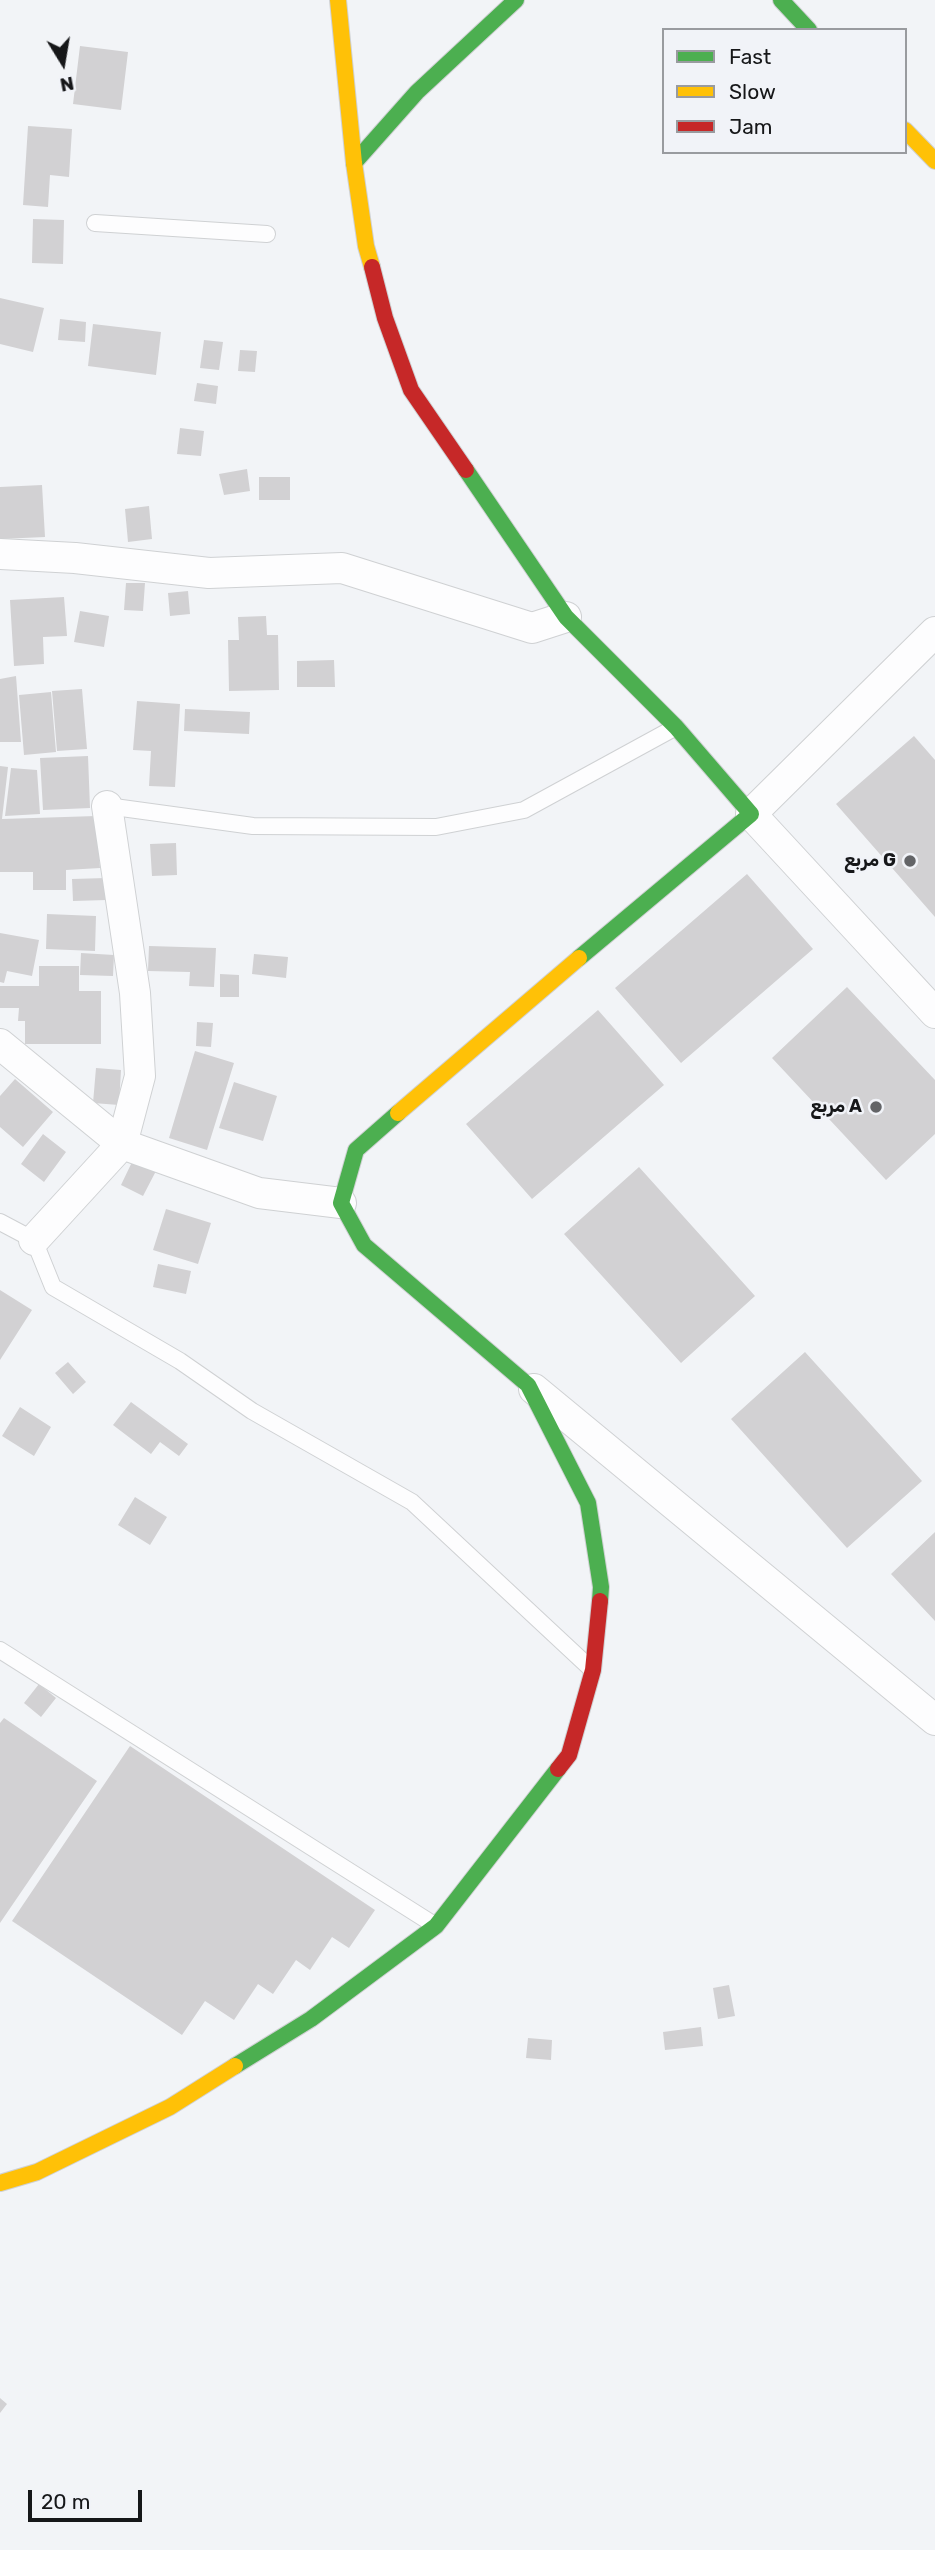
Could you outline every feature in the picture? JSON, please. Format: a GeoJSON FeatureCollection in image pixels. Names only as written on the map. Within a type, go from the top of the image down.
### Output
{"type":"FeatureCollection","features":[{"type":"Feature","properties":{"kind":"street"},"geometry":{"type":"LineString","coordinates":[[338,0],[354,163],[366,246],[385,318],[411,390],[566,617],[676,727],[751,814],[935,1013]]}},
{"type":"Feature","properties":{"kind":"street"},"geometry":{"type":"LineString","coordinates":[[354,163],[417,92],[516,0]]}},
{"type":"Feature","properties":{"kind":"street"},"geometry":{"type":"LineString","coordinates":[[781,0],[807,28]]}},
{"type":"Feature","properties":{"kind":"street"},"geometry":{"type":"LineString","coordinates":[[907,132],[935,161]]}},
{"type":"Feature","properties":{"kind":"street"},"geometry":{"type":"LineString","coordinates":[[0,554],[75,558],[209,573],[342,568],[532,628],[566,617]]}},
{"type":"Feature","properties":{"kind":"street"},"geometry":{"type":"LineString","coordinates":[[751,814],[935,632]]}},
{"type":"Feature","properties":{"kind":"street"},"geometry":{"type":"LineString","coordinates":[[935,649],[751,814],[542,988],[356,1150],[341,1203],[364,1245],[528,1385],[935,1720]]}},
{"type":"Feature","properties":{"kind":"street"},"geometry":{"type":"LineString","coordinates":[[34,1240],[122,1144],[141,1076],[135,993],[107,806]]}},
{"type":"Feature","properties":{"kind":"street"},"geometry":{"type":"LineString","coordinates":[[0,1044],[122,1144],[259,1193],[341,1203]]}},
{"type":"Feature","properties":{"kind":"street"},"geometry":{"type":"LineString","coordinates":[[0,2183],[37,2172],[170,2107],[311,2019],[436,1926],[569,1755],[593,1670],[601,1587],[588,1503],[528,1385]]}},
{"type":"Feature","properties":{"kind":"lane"},"geometry":{"type":"LineString","coordinates":[[95,223],[267,234]]}},
{"type":"Feature","properties":{"kind":"lane"},"geometry":{"type":"LineString","coordinates":[[107,806],[253,826],[436,827],[524,810],[676,727]]}},
{"type":"Feature","properties":{"kind":"lane"},"geometry":{"type":"LineString","coordinates":[[0,1222],[34,1240],[53,1287],[180,1361],[252,1411],[412,1502],[593,1670]]}},
{"type":"Feature","properties":{"kind":"lane"},"geometry":{"type":"LineString","coordinates":[[0,1650],[436,1926]]}},
{"type":"Feature","properties":{"kind":"building"},"geometry":{"type":"Polygon","coordinates":[[[80,46],[128,52],[121,110],[73,104],[80,46]]]}},
{"type":"Feature","properties":{"kind":"building"},"geometry":{"type":"Polygon","coordinates":[[[28,126],[72,129],[69,177],[50,175],[48,207],[23,205],[28,126]]]}},
{"type":"Feature","properties":{"kind":"building"},"geometry":{"type":"Polygon","coordinates":[[[33,219],[64,220],[63,264],[32,263],[33,219]]]}},
{"type":"Feature","properties":{"kind":"building"},"geometry":{"type":"Polygon","coordinates":[[[0,298],[44,308],[33,352],[0,344],[0,298]]]}},
{"type":"Feature","properties":{"kind":"building"},"geometry":{"type":"Polygon","coordinates":[[[60,319],[86,322],[85,342],[58,340],[60,319]]]}},
{"type":"Feature","properties":{"kind":"building"},"geometry":{"type":"Polygon","coordinates":[[[93,324],[161,332],[156,375],[88,366],[93,324]]]}},
{"type":"Feature","properties":{"kind":"building"},"geometry":{"type":"Polygon","coordinates":[[[204,340],[223,342],[219,370],[200,368],[204,340]]]}},
{"type":"Feature","properties":{"kind":"building"},"geometry":{"type":"Polygon","coordinates":[[[240,350],[257,351],[255,372],[238,371],[240,350]]]}},
{"type":"Feature","properties":{"kind":"building"},"geometry":{"type":"Polygon","coordinates":[[[197,383],[218,386],[216,404],[194,401],[197,383]]]}},
{"type":"Feature","properties":{"kind":"building"},"geometry":{"type":"Polygon","coordinates":[[[180,428],[204,431],[201,456],[177,454],[180,428]]]}},
{"type":"Feature","properties":{"kind":"building"},"geometry":{"type":"Polygon","coordinates":[[[247,469],[250,491],[224,495],[219,474],[247,469]]]}},
{"type":"Feature","properties":{"kind":"building"},"geometry":{"type":"Polygon","coordinates":[[[259,477],[290,477],[290,500],[259,500],[259,477]]]}},
{"type":"Feature","properties":{"kind":"building"},"geometry":{"type":"Polygon","coordinates":[[[42,485],[45,537],[0,539],[0,487],[42,485]]]}},
{"type":"Feature","properties":{"kind":"building"},"geometry":{"type":"Polygon","coordinates":[[[149,506],[152,539],[128,542],[125,509],[149,506]]]}},
{"type":"Feature","properties":{"kind":"building"},"geometry":{"type":"Polygon","coordinates":[[[126,583],[145,583],[143,611],[124,610],[126,583]]]}},
{"type":"Feature","properties":{"kind":"building"},"geometry":{"type":"Polygon","coordinates":[[[188,591],[190,614],[170,616],[168,593],[188,591]]]}},
{"type":"Feature","properties":{"kind":"building"},"geometry":{"type":"Polygon","coordinates":[[[64,597],[67,636],[43,637],[44,664],[14,666],[10,600],[64,597]]]}},
{"type":"Feature","properties":{"kind":"building"},"geometry":{"type":"Polygon","coordinates":[[[80,611],[109,616],[104,647],[74,642],[80,611]]]}},
{"type":"Feature","properties":{"kind":"building"},"geometry":{"type":"Polygon","coordinates":[[[266,616],[267,635],[278,635],[279,690],[229,691],[228,640],[239,640],[238,617],[266,616]]]}},
{"type":"Feature","properties":{"kind":"building"},"geometry":{"type":"Polygon","coordinates":[[[334,660],[335,687],[297,687],[297,661],[334,660]]]}},
{"type":"Feature","properties":{"kind":"building"},"geometry":{"type":"Polygon","coordinates":[[[16,676],[21,742],[0,742],[0,679],[16,676]]]}},
{"type":"Feature","properties":{"kind":"building"},"geometry":{"type":"Polygon","coordinates":[[[82,689],[87,749],[57,751],[52,691],[82,689]]]}},
{"type":"Feature","properties":{"kind":"building"},"geometry":{"type":"Polygon","coordinates":[[[51,692],[56,752],[24,755],[19,695],[51,692]]]}},
{"type":"Feature","properties":{"kind":"building"},"geometry":{"type":"Polygon","coordinates":[[[137,701],[180,704],[175,787],[149,786],[151,751],[133,750],[137,701]]]}},
{"type":"Feature","properties":{"kind":"building"},"geometry":{"type":"Polygon","coordinates":[[[185,709],[250,712],[249,734],[184,731],[185,709]]]}},
{"type":"Feature","properties":{"kind":"building","name":"مربع G"},"geometry":{"type":"Polygon","coordinates":[[[914,736],[935,760],[935,917],[836,804],[914,736]]]}},
{"type":"Feature","properties":{"kind":"building"},"geometry":{"type":"Polygon","coordinates":[[[88,756],[90,808],[43,810],[40,758],[88,756]]]}},
{"type":"Feature","properties":{"kind":"building"},"geometry":{"type":"Polygon","coordinates":[[[0,766],[8,767],[2,819],[96,816],[100,868],[66,870],[66,890],[33,890],[33,872],[0,872],[0,766]]]}},
{"type":"Feature","properties":{"kind":"building"},"geometry":{"type":"Polygon","coordinates":[[[11,768],[37,770],[40,814],[5,816],[11,768]]]}},
{"type":"Feature","properties":{"kind":"building"},"geometry":{"type":"Polygon","coordinates":[[[176,843],[177,875],[152,876],[150,844],[176,843]]]}},
{"type":"Feature","properties":{"kind":"building"},"geometry":{"type":"Polygon","coordinates":[[[747,874],[813,949],[681,1063],[615,988],[747,874]]]}},
{"type":"Feature","properties":{"kind":"building"},"geometry":{"type":"Polygon","coordinates":[[[106,878],[107,900],[73,901],[72,879],[106,878]]]}},
{"type":"Feature","properties":{"kind":"building"},"geometry":{"type":"Polygon","coordinates":[[[47,914],[96,916],[95,951],[46,949],[47,914]]]}},
{"type":"Feature","properties":{"kind":"building"},"geometry":{"type":"Polygon","coordinates":[[[0,933],[39,940],[32,976],[7,971],[4,983],[0,982],[0,933]]]}},
{"type":"Feature","properties":{"kind":"building"},"geometry":{"type":"Polygon","coordinates":[[[149,946],[216,948],[214,987],[189,986],[190,972],[148,971],[149,946]]]}},
{"type":"Feature","properties":{"kind":"building"},"geometry":{"type":"Polygon","coordinates":[[[81,953],[114,955],[113,976],[80,975],[81,953]]]}},
{"type":"Feature","properties":{"kind":"building"},"geometry":{"type":"Polygon","coordinates":[[[254,954],[288,957],[286,978],[252,974],[254,954]]]}},
{"type":"Feature","properties":{"kind":"building"},"geometry":{"type":"Polygon","coordinates":[[[39,966],[79,966],[79,991],[101,991],[101,1044],[25,1044],[25,1021],[18,1021],[19,1008],[0,1008],[0,986],[39,986],[39,966]]]}},
{"type":"Feature","properties":{"kind":"building"},"geometry":{"type":"Polygon","coordinates":[[[220,974],[239,975],[239,997],[220,997],[220,974]]]}},
{"type":"Feature","properties":{"kind":"building","name":"مربع A"},"geometry":{"type":"Polygon","coordinates":[[[847,987],[935,1080],[935,1134],[886,1180],[772,1058],[847,987]]]}},
{"type":"Feature","properties":{"kind":"building"},"geometry":{"type":"Polygon","coordinates":[[[598,1010],[664,1085],[532,1199],[466,1124],[598,1010]]]}},
{"type":"Feature","properties":{"kind":"building"},"geometry":{"type":"Polygon","coordinates":[[[197,1022],[213,1023],[211,1047],[196,1046],[197,1022]]]}},
{"type":"Feature","properties":{"kind":"building"},"geometry":{"type":"Polygon","coordinates":[[[195,1051],[234,1063],[207,1150],[169,1138],[195,1051]]]}},
{"type":"Feature","properties":{"kind":"building"},"geometry":{"type":"Polygon","coordinates":[[[96,1068],[121,1070],[119,1105],[93,1103],[96,1068]]]}},
{"type":"Feature","properties":{"kind":"building"},"geometry":{"type":"Polygon","coordinates":[[[15,1079],[53,1112],[23,1147],[0,1127],[0,1096],[15,1079]]]}},
{"type":"Feature","properties":{"kind":"building"},"geometry":{"type":"Polygon","coordinates":[[[234,1082],[277,1096],[263,1141],[219,1128],[234,1082]]]}},
{"type":"Feature","properties":{"kind":"building"},"geometry":{"type":"Polygon","coordinates":[[[43,1134],[66,1152],[44,1182],[21,1164],[43,1134]]]}},
{"type":"Feature","properties":{"kind":"building"},"geometry":{"type":"Polygon","coordinates":[[[133,1160],[156,1171],[143,1196],[121,1185],[133,1160]]]}},
{"type":"Feature","properties":{"kind":"building"},"geometry":{"type":"Polygon","coordinates":[[[639,1167],[755,1296],[681,1363],[564,1234],[639,1167]]]}},
{"type":"Feature","properties":{"kind":"building"},"geometry":{"type":"Polygon","coordinates":[[[166,1209],[211,1223],[198,1264],[153,1250],[166,1209]]]}},
{"type":"Feature","properties":{"kind":"building"},"geometry":{"type":"Polygon","coordinates":[[[158,1264],[191,1271],[186,1294],[153,1287],[158,1264]]]}},
{"type":"Feature","properties":{"kind":"building"},"geometry":{"type":"Polygon","coordinates":[[[0,1290],[32,1310],[0,1360],[0,1290]]]}},
{"type":"Feature","properties":{"kind":"building"},"geometry":{"type":"Polygon","coordinates":[[[805,1352],[922,1481],[847,1548],[731,1419],[805,1352]]]}},
{"type":"Feature","properties":{"kind":"building"},"geometry":{"type":"Polygon","coordinates":[[[68,1362],[86,1382],[73,1394],[55,1373],[68,1362]]]}},
{"type":"Feature","properties":{"kind":"building"},"geometry":{"type":"Polygon","coordinates":[[[131,1402],[188,1444],[179,1456],[160,1442],[151,1454],[113,1425],[131,1402]]]}},
{"type":"Feature","properties":{"kind":"building"},"geometry":{"type":"Polygon","coordinates":[[[20,1407],[51,1427],[34,1456],[2,1436],[20,1407]]]}},
{"type":"Feature","properties":{"kind":"building"},"geometry":{"type":"Polygon","coordinates":[[[135,1497],[167,1517],[150,1545],[118,1525],[135,1497]]]}},
{"type":"Feature","properties":{"kind":"building"},"geometry":{"type":"Polygon","coordinates":[[[935,1532],[935,1621],[891,1574],[935,1532]]]}},
{"type":"Feature","properties":{"kind":"building"},"geometry":{"type":"Polygon","coordinates":[[[39,1684],[56,1698],[41,1717],[24,1703],[39,1684]]]}},
{"type":"Feature","properties":{"kind":"building"},"geometry":{"type":"Polygon","coordinates":[[[4,1718],[97,1781],[0,1923],[0,1723],[4,1718]]]}},
{"type":"Feature","properties":{"kind":"building"},"geometry":{"type":"Polygon","coordinates":[[[130,1746],[375,1910],[349,1948],[332,1937],[310,1970],[296,1960],[273,1994],[258,1984],[234,2020],[205,2001],[182,2035],[12,1921],[130,1746]]]}},
{"type":"Feature","properties":{"kind":"building"},"geometry":{"type":"Polygon","coordinates":[[[729,1985],[735,2016],[718,2019],[713,1988],[729,1985]]]}},
{"type":"Feature","properties":{"kind":"building"},"geometry":{"type":"Polygon","coordinates":[[[701,2027],[703,2046],[665,2050],[663,2032],[701,2027]]]}},
{"type":"Feature","properties":{"kind":"building"},"geometry":{"type":"Polygon","coordinates":[[[528,2038],[552,2040],[551,2060],[526,2058],[528,2038]]]}},
{"type":"Feature","properties":{"kind":"building"},"geometry":{"type":"Polygon","coordinates":[[[0,2398],[7,2404],[0,2413],[0,2398]]]}},
{"type":"Feature","properties":{"kind":"traffic: fast"},"geometry":{"type":"LineString","coordinates":[[354,163],[417,92],[516,0]]}},
{"type":"Feature","properties":{"kind":"traffic: fast"},"geometry":{"type":"LineString","coordinates":[[781,0],[807,28]]}},
{"type":"Feature","properties":{"kind":"traffic: fast"},"geometry":{"type":"LineString","coordinates":[[466,470],[566,617],[676,727],[751,814],[579,958]]}},
{"type":"Feature","properties":{"kind":"traffic: fast"},"geometry":{"type":"LineString","coordinates":[[398,1113],[356,1150],[341,1203],[364,1245],[528,1385],[588,1503],[601,1587],[600,1601]]}},
{"type":"Feature","properties":{"kind":"traffic: fast"},"geometry":{"type":"LineString","coordinates":[[235,2066],[311,2019],[436,1926],[558,1769]]}},
{"type":"Feature","properties":{"kind":"traffic: slow"},"geometry":{"type":"LineString","coordinates":[[338,0],[354,163],[366,246],[372,267]]}},
{"type":"Feature","properties":{"kind":"traffic: slow"},"geometry":{"type":"LineString","coordinates":[[907,132],[935,161]]}},
{"type":"Feature","properties":{"kind":"traffic: slow"},"geometry":{"type":"LineString","coordinates":[[398,1113],[579,958]]}},
{"type":"Feature","properties":{"kind":"traffic: slow"},"geometry":{"type":"LineString","coordinates":[[0,2183],[37,2172],[170,2107],[235,2066]]}},
{"type":"Feature","properties":{"kind":"traffic: jam"},"geometry":{"type":"LineString","coordinates":[[372,267],[385,318],[411,390],[466,470]]}},
{"type":"Feature","properties":{"kind":"traffic: jam"},"geometry":{"type":"LineString","coordinates":[[558,1769],[569,1755],[593,1670],[600,1601]]}},
{"type":"Feature","properties":{"kind":"place","name":"مربع G"},"geometry":{"type":"Point","coordinates":[910,861]}},
{"type":"Feature","properties":{"kind":"place","name":"مربع A"},"geometry":{"type":"Point","coordinates":[876,1107]}}]}
